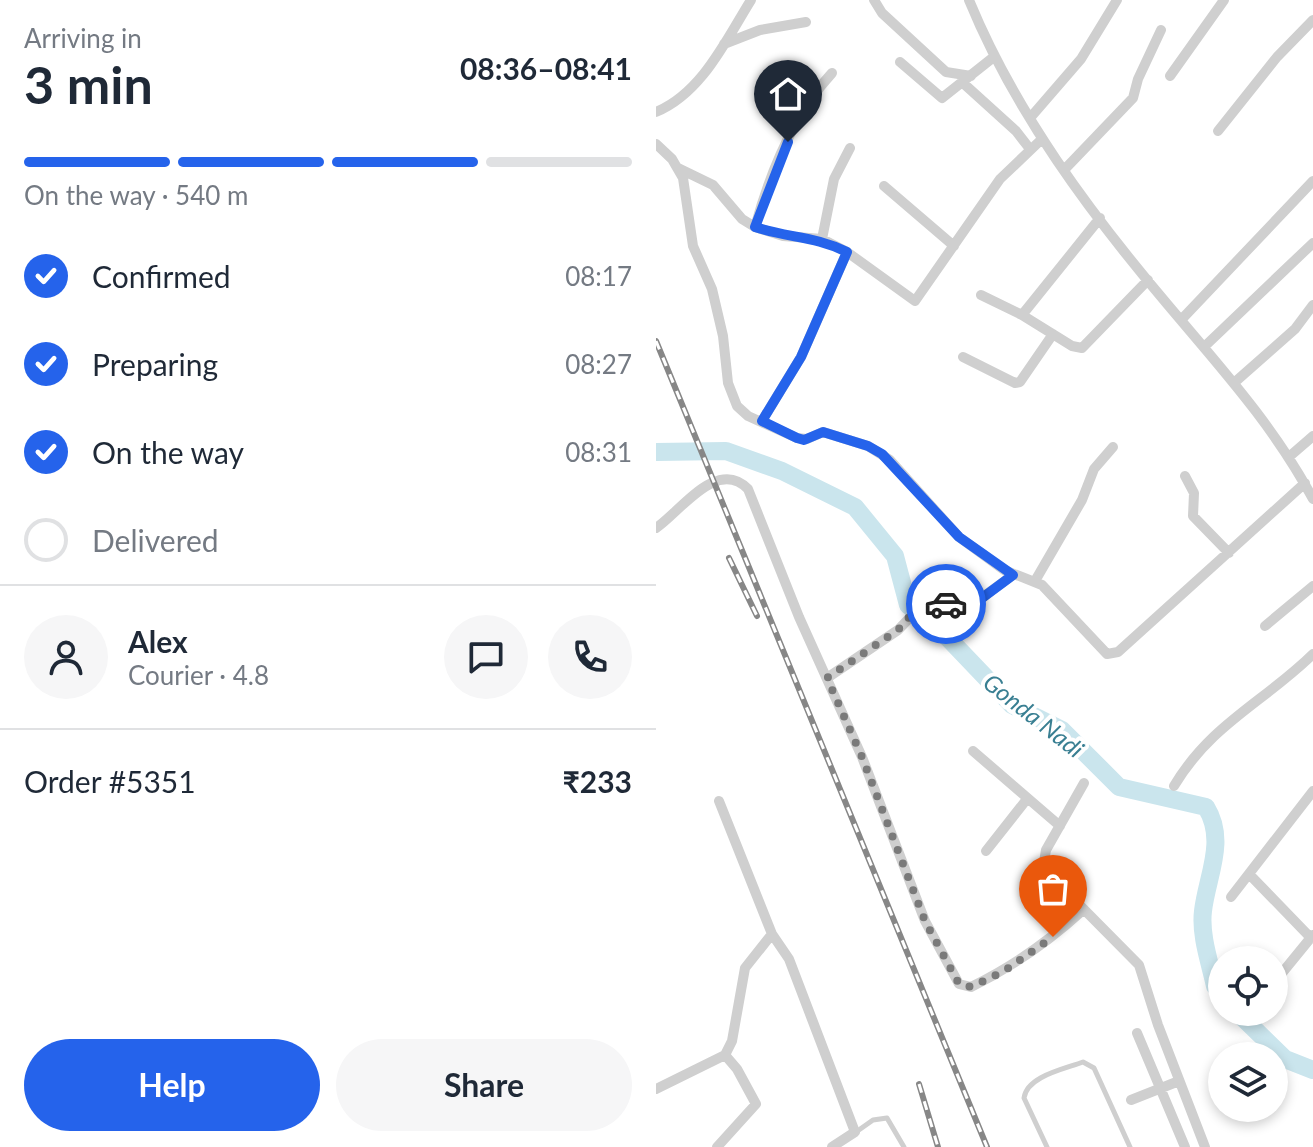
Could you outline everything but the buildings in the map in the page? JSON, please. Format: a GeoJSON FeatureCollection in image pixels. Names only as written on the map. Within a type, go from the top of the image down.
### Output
{"type":"FeatureCollection","features":[{"type":"Feature","properties":{"kind":"street"},"geometry":{"type":"LineString","coordinates":[[656,112],[687,92],[724,44],[751,0]]}},
{"type":"Feature","properties":{"kind":"street"},"geometry":{"type":"LineString","coordinates":[[874,0],[882,13],[946,72],[967,80],[1030,149]]}},
{"type":"Feature","properties":{"kind":"street"},"geometry":{"type":"LineString","coordinates":[[969,0],[995,56],[1042,139],[1148,280],[1235,382],[1290,456],[1313,499]]}},
{"type":"Feature","properties":{"kind":"street"},"geometry":{"type":"LineString","coordinates":[[1030,118],[1081,59],[1117,0]]}},
{"type":"Feature","properties":{"kind":"street"},"geometry":{"type":"LineString","coordinates":[[1170,76],[1224,0]]}},
{"type":"Feature","properties":{"kind":"street"},"geometry":{"type":"LineString","coordinates":[[1218,131],[1277,57],[1313,20]]}},
{"type":"Feature","properties":{"kind":"street"},"geometry":{"type":"LineString","coordinates":[[724,44],[760,30],[806,22]]}},
{"type":"Feature","properties":{"kind":"street"},"geometry":{"type":"LineString","coordinates":[[1064,170],[1133,98],[1161,30]]}},
{"type":"Feature","properties":{"kind":"street"},"geometry":{"type":"LineString","coordinates":[[900,62],[942,98],[995,56]]}},
{"type":"Feature","properties":{"kind":"street"},"geometry":{"type":"LineString","coordinates":[[755,227],[766,191],[805,106],[832,73]]}},
{"type":"Feature","properties":{"kind":"street"},"geometry":{"type":"LineString","coordinates":[[656,144],[678,168],[713,185],[742,219],[755,227],[783,236],[822,239],[847,252],[915,301],[1000,179],[1042,139]]}},
{"type":"Feature","properties":{"kind":"street"},"geometry":{"type":"LineString","coordinates":[[822,239],[834,179],[850,148]]}},
{"type":"Feature","properties":{"kind":"street"},"geometry":{"type":"LineString","coordinates":[[678,168],[692,219],[693,246],[712,289],[723,336],[728,383],[742,412],[797,438],[804,440],[823,432],[868,446],[882,454],[959,537],[1013,575],[1035,581],[1050,593],[1102,651],[1112,655],[1305,483]]}},
{"type":"Feature","properties":{"kind":"street"},"geometry":{"type":"LineString","coordinates":[[1181,320],[1313,181]]}},
{"type":"Feature","properties":{"kind":"street"},"geometry":{"type":"LineString","coordinates":[[884,186],[954,246]]}},
{"type":"Feature","properties":{"kind":"street"},"geometry":{"type":"LineString","coordinates":[[1022,315],[1100,218]]}},
{"type":"Feature","properties":{"kind":"street"},"geometry":{"type":"LineString","coordinates":[[1204,347],[1313,243]]}},
{"type":"Feature","properties":{"kind":"street"},"geometry":{"type":"LineString","coordinates":[[762,421],[801,357],[847,252]]}},
{"type":"Feature","properties":{"kind":"street"},"geometry":{"type":"LineString","coordinates":[[981,295],[1082,348],[1148,280]]}},
{"type":"Feature","properties":{"kind":"street"},"geometry":{"type":"LineString","coordinates":[[1235,382],[1295,329],[1313,305]]}},
{"type":"Feature","properties":{"kind":"street"},"geometry":{"type":"LineString","coordinates":[[963,357],[1015,383],[1020,382],[1053,334]]}},
{"type":"Feature","properties":{"kind":"street"},"geometry":{"type":"LineString","coordinates":[[1290,456],[1313,436]]}},
{"type":"Feature","properties":{"kind":"street"},"geometry":{"type":"LineString","coordinates":[[1035,581],[1082,500],[1094,469],[1113,447]]}},
{"type":"Feature","properties":{"kind":"street"},"geometry":{"type":"LineString","coordinates":[[1185,476],[1194,493],[1192,510],[1197,523],[1229,553]]}},
{"type":"Feature","properties":{"kind":"street"},"geometry":{"type":"LineString","coordinates":[[656,528],[704,486],[724,479],[744,484],[756,505],[862,757],[925,921],[959,984],[971,987],[1004,971],[1042,947],[1083,910]]}},
{"type":"Feature","properties":{"kind":"street"},"geometry":{"type":"LineString","coordinates":[[827,678],[898,630],[913,612],[931,602],[969,607],[1013,575]]}},
{"type":"Feature","properties":{"kind":"street"},"geometry":{"type":"LineString","coordinates":[[1265,626],[1313,586]]}},
{"type":"Feature","properties":{"kind":"street"},"geometry":{"type":"LineString","coordinates":[[1174,786],[1193,758],[1222,729],[1313,654]]}},
{"type":"Feature","properties":{"kind":"street"},"geometry":{"type":"LineString","coordinates":[[973,751],[1060,826]]}},
{"type":"Feature","properties":{"kind":"street"},"geometry":{"type":"LineString","coordinates":[[1084,783],[1046,850],[1043,868],[1139,965],[1205,1147]]}},
{"type":"Feature","properties":{"kind":"street"},"geometry":{"type":"LineString","coordinates":[[1231,897],[1313,791]]}},
{"type":"Feature","properties":{"kind":"street"},"geometry":{"type":"LineString","coordinates":[[986,851],[1027,799]]}},
{"type":"Feature","properties":{"kind":"street"},"geometry":{"type":"LineString","coordinates":[[719,801],[772,934],[789,959],[855,1132],[832,1147]]}},
{"type":"Feature","properties":{"kind":"street"},"geometry":{"type":"LineString","coordinates":[[1249,874],[1312,936],[1288,966]]}},
{"type":"Feature","properties":{"kind":"street"},"geometry":{"type":"LineString","coordinates":[[656,1089],[725,1055],[732,1041],[745,968],[772,934]]}},
{"type":"Feature","properties":{"kind":"street"},"geometry":{"type":"LineString","coordinates":[[1137,1033],[1185,1147]]}},
{"type":"Feature","properties":{"kind":"street"},"geometry":{"type":"LineString","coordinates":[[717,1147],[756,1104],[737,1069],[725,1055]]}},
{"type":"Feature","properties":{"kind":"street"},"geometry":{"type":"LineString","coordinates":[[1131,1100],[1179,1081]]}},
{"type":"Feature","properties":{"kind":"lane"},"geometry":{"type":"LineString","coordinates":[[1047,1147],[1024,1098],[1026,1090],[1033,1082],[1083,1062],[1094,1068],[1130,1147]]}},
{"type":"Feature","properties":{"kind":"lane"},"geometry":{"type":"LineString","coordinates":[[855,1132],[873,1120],[887,1118],[904,1147]]}},
{"type":"Feature","properties":{"kind":"waterway","name":"Gonda Nadi"},"geometry":{"type":"LineString","coordinates":[[656,452],[726,451],[782,471],[855,507],[895,556],[908,605],[948,638],[1012,705],[1062,730],[1119,787],[1206,807],[1215,833],[1214,859],[1203,911],[1208,957]]}},
{"type":"Feature","properties":{"kind":"waterway","name":"Gonda Nadi"},"geometry":{"type":"LineString","coordinates":[[1251,1026],[1285,1059],[1313,1070]]}},
{"type":"Feature","properties":{"kind":"railway"},"geometry":{"type":"LineString","coordinates":[[656,341],[987,1147]]}},
{"type":"Feature","properties":{"kind":"railway"},"geometry":{"type":"LineString","coordinates":[[729,558],[757,616]]}},
{"type":"Feature","properties":{"kind":"railway"},"geometry":{"type":"LineString","coordinates":[[919,1084],[938,1147]]}},
{"type":"Feature","properties":{"kind":"way so far"},"geometry":{"type":"LineString","coordinates":[[946,604],[931,602],[917,608],[898,630],[827,678],[862,757],[925,921],[959,984],[971,987],[1004,971],[1053,937]]}},
{"type":"Feature","properties":{"kind":"route"},"geometry":{"type":"LineString","coordinates":[[788,142],[766,191],[755,227],[783,236],[822,239],[847,252],[831,281],[824,308],[801,357],[762,421],[804,440],[814,433],[823,432],[868,446],[882,454],[959,537],[1013,575],[969,607],[946,604]]}}]}
